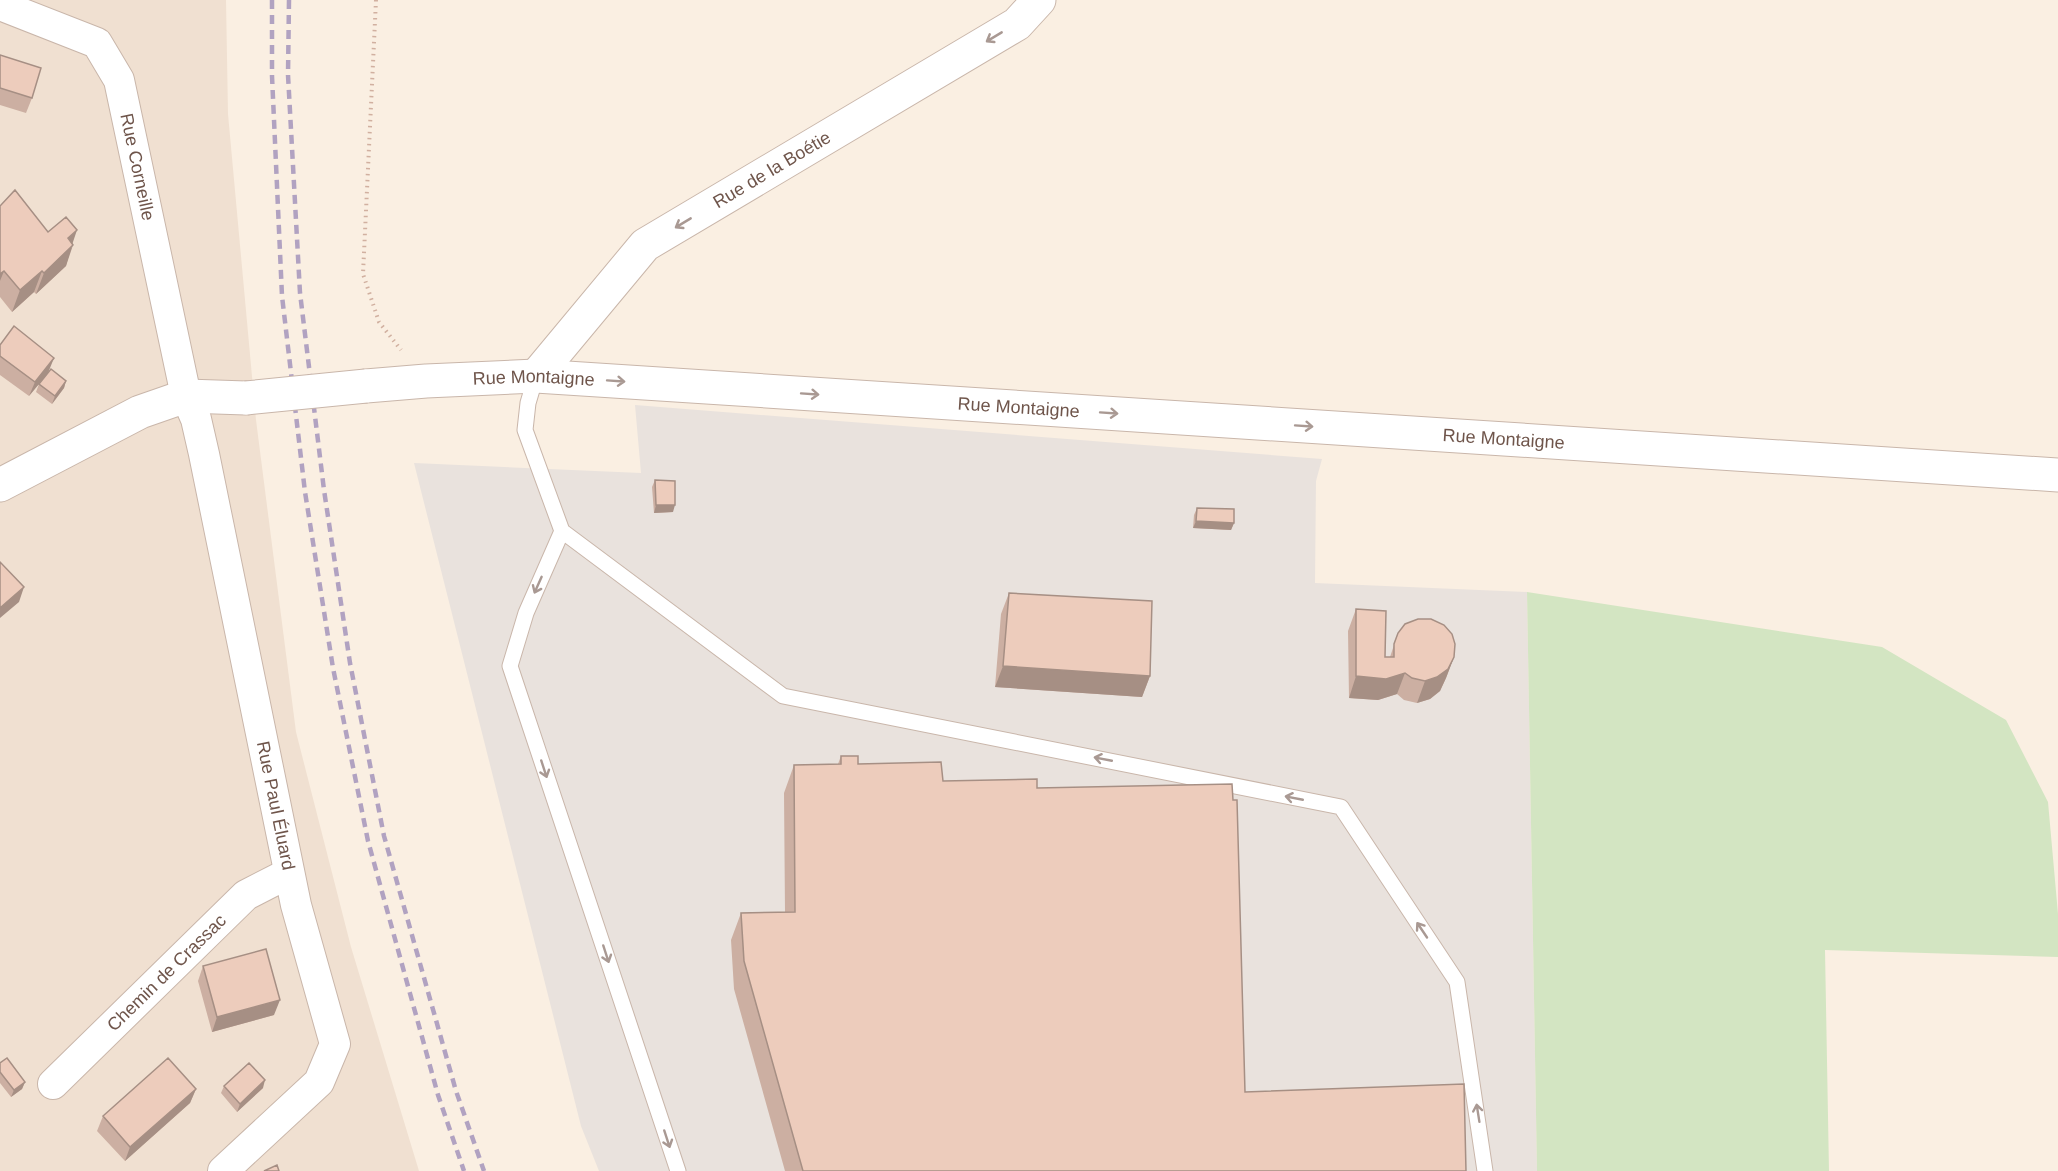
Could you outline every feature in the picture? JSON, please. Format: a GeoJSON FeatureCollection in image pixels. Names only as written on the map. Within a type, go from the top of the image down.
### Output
{"type":"FeatureCollection","features":[{"type":"Feature","properties":{"kind":"street","name":"Rue de la Boétie"},"geometry":{"type":"LineString","coordinates":[[536,376],[645,245],[1017,24],[1039,0]]}},
{"type":"Feature","properties":{"kind":"street","name":"Rue Corneille"},"geometry":{"type":"LineString","coordinates":[[0,5],[97,43],[119,80],[186,396]]}},
{"type":"Feature","properties":{"kind":"street","name":"Rue Montaigne"},"geometry":{"type":"LineString","coordinates":[[0,485],[140,412],[186,396],[246,398],[426,381],[536,376],[2058,475]]}},
{"type":"Feature","properties":{"kind":"street","name":"Rue Paul Éluard"},"geometry":{"type":"LineString","coordinates":[[186,396],[196,419],[296,905],[335,1044],[319,1082],[223,1171]]}},
{"type":"Feature","properties":{"kind":"street","name":"Chemin de Crassac"},"geometry":{"type":"LineString","coordinates":[[53,1084],[246,895],[289,873]]}},
{"type":"Feature","properties":{"kind":"lane"},"geometry":{"type":"LineString","coordinates":[[536,376],[528,403],[525,430],[562,531],[783,696],[1341,807],[1457,982],[1485,1171]]}},
{"type":"Feature","properties":{"kind":"lane"},"geometry":{"type":"LineString","coordinates":[[562,531],[526,613],[510,666],[678,1171]]}},
{"type":"Feature","properties":{"kind":"path"},"geometry":{"type":"LineString","coordinates":[[376,0],[363,274],[379,322],[426,381]]}},
{"type":"Feature","properties":{"kind":"shaded area"},"geometry":{"type":"Polygon","coordinates":[[[0,0],[226,0],[228,114],[256,420],[296,732],[351,947],[419,1171],[0,1171],[0,0]]]}},
{"type":"Feature","properties":{"kind":"shaded area"},"geometry":{"type":"Polygon","coordinates":[[[635,405],[1322,459],[1316,481],[1315,583],[1527,592],[1537,1171],[599,1171],[581,1126],[414,463],[641,473],[635,405]]]}},
{"type":"Feature","properties":{"kind":"green space"},"geometry":{"type":"Polygon","coordinates":[[[1527,592],[1882,647],[2006,720],[2048,802],[2058,914],[2058,957],[1825,950],[1829,1171],[1537,1171],[1527,592]]]}},
{"type":"Feature","properties":{"kind":"building"},"geometry":{"type":"Polygon","coordinates":[[[0,55],[41,68],[32,98],[0,88],[0,55]]]}},
{"type":"Feature","properties":{"kind":"building"},"geometry":{"type":"Polygon","coordinates":[[[15,190],[48,232],[66,217],[77,230],[68,238],[73,245],[44,273],[42,271],[20,290],[4,271],[0,274],[0,206],[15,190]]]}},
{"type":"Feature","properties":{"kind":"building"},"geometry":{"type":"Polygon","coordinates":[[[14,326],[54,358],[35,382],[0,356],[0,345],[14,326]]]}},
{"type":"Feature","properties":{"kind":"building"},"geometry":{"type":"Polygon","coordinates":[[[51,369],[66,381],[55,396],[39,384],[51,369]]]}},
{"type":"Feature","properties":{"kind":"building"},"geometry":{"type":"Polygon","coordinates":[[[655,480],[675,481],[675,505],[656,505],[655,480]]]}},
{"type":"Feature","properties":{"kind":"building"},"geometry":{"type":"Polygon","coordinates":[[[1197,508],[1234,509],[1234,523],[1196,521],[1197,508]]]}},
{"type":"Feature","properties":{"kind":"building"},"geometry":{"type":"Polygon","coordinates":[[[0,562],[24,587],[0,608],[0,562]]]}},
{"type":"Feature","properties":{"kind":"building"},"geometry":{"type":"Polygon","coordinates":[[[1009,593],[1152,601],[1150,676],[1003,666],[1009,593]]]}},
{"type":"Feature","properties":{"kind":"building"},"geometry":{"type":"Polygon","coordinates":[[[1356,609],[1386,611],[1385,657],[1394,657],[1394,644],[1405,624],[1418,619],[1431,619],[1444,625],[1452,634],[1455,644],[1454,657],[1448,669],[1437,677],[1425,681],[1412,678],[1405,673],[1386,679],[1356,676],[1356,609]]]}},
{"type":"Feature","properties":{"kind":"building"},"geometry":{"type":"Polygon","coordinates":[[[841,756],[858,756],[858,764],[941,762],[943,781],[1037,779],[1037,788],[1232,784],[1233,800],[1237,800],[1245,1092],[1464,1084],[1466,1171],[803,1171],[744,961],[741,913],[795,912],[794,765],[841,764],[841,756]]]}},
{"type":"Feature","properties":{"kind":"building"},"geometry":{"type":"Polygon","coordinates":[[[266,949],[280,1000],[217,1017],[203,966],[266,949]]]}},
{"type":"Feature","properties":{"kind":"building"},"geometry":{"type":"Polygon","coordinates":[[[7,1058],[25,1082],[14,1090],[0,1072],[0,1063],[7,1058]]]}},
{"type":"Feature","properties":{"kind":"building"},"geometry":{"type":"Polygon","coordinates":[[[168,1058],[196,1089],[130,1147],[103,1116],[168,1058]]]}},
{"type":"Feature","properties":{"kind":"building"},"geometry":{"type":"Polygon","coordinates":[[[249,1063],[265,1080],[240,1104],[224,1086],[249,1063]]]}},
{"type":"Feature","properties":{"kind":"building"},"geometry":{"type":"Polygon","coordinates":[[[277,1165],[279,1171],[264,1171],[277,1165]]]}},
{"type":"Feature","properties":{"kind":"railway"},"geometry":{"type":"LineString","coordinates":[[272,0],[272,76],[282,296],[305,492],[333,668],[368,841],[438,1095],[464,1171]]}},
{"type":"Feature","properties":{"kind":"railway"},"geometry":{"type":"LineString","coordinates":[[289,0],[288,75],[300,293],[324,490],[350,663],[384,836],[456,1091],[484,1171]]}}]}
